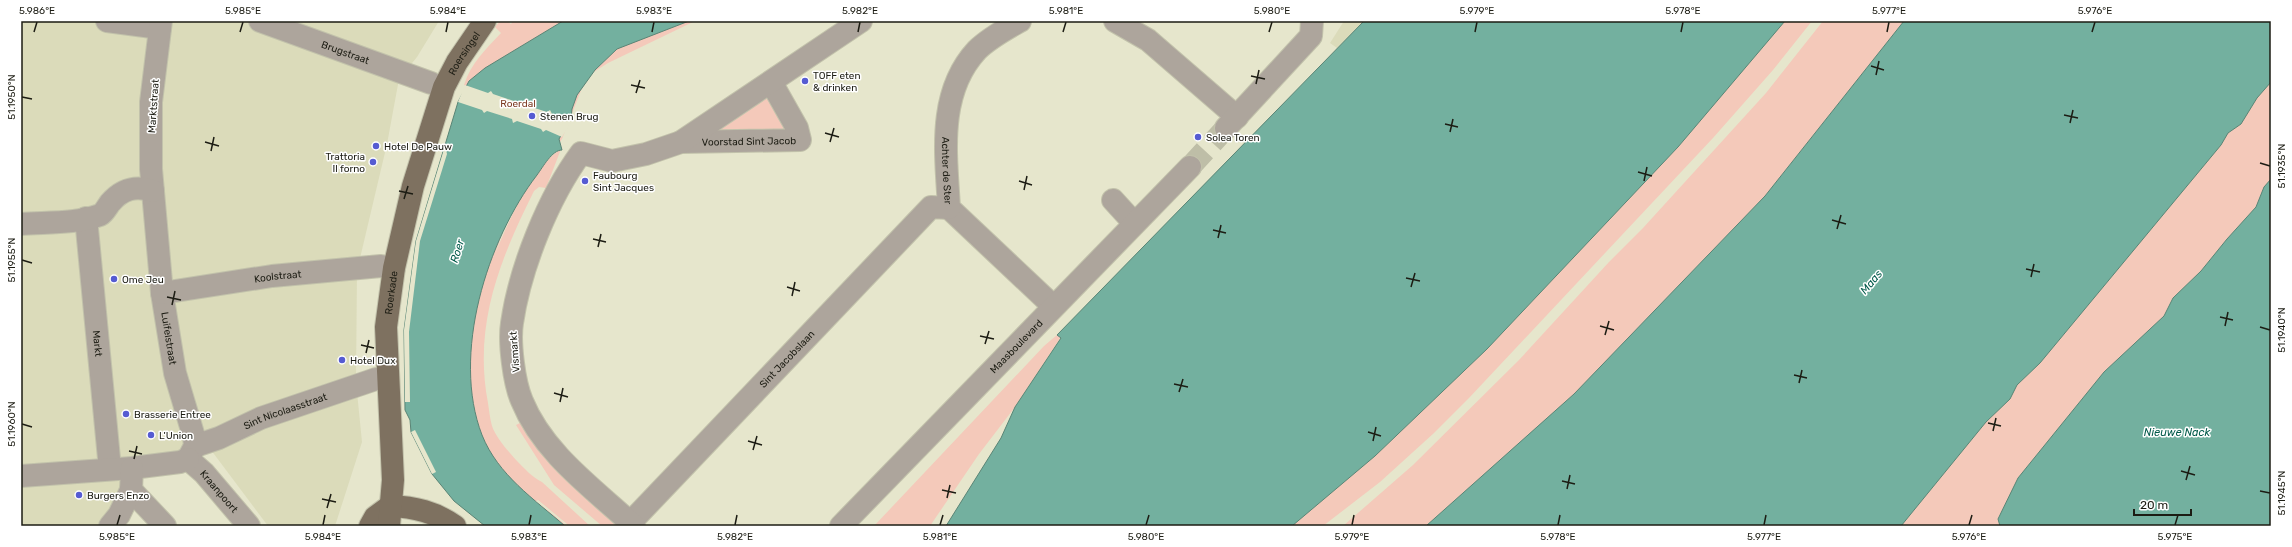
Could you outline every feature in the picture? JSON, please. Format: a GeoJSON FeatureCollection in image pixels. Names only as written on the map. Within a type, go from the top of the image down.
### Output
{"type":"FeatureCollection","features":[{"type":"Feature","properties":{"kind":"main road","name":"Roersingel"},"geometry":{"type":"LineString","coordinates":[[438,85],[485,21]]}},
{"type":"Feature","properties":{"kind":"main road","name":"Roerkade"},"geometry":{"type":"LineString","coordinates":[[390,516],[393,480],[386,327],[394,268],[438,85]]}},
{"type":"Feature","properties":{"kind":"main road"},"geometry":{"type":"LineString","coordinates":[[370,526],[375,517],[390,516],[418,509],[435,514],[455,526]]}},
{"type":"Feature","properties":{"kind":"street"},"geometry":{"type":"LineString","coordinates":[[107,21],[160,24]]}},
{"type":"Feature","properties":{"kind":"street","name":"Brugstraat"},"geometry":{"type":"LineString","coordinates":[[260,21],[438,85]]}},
{"type":"Feature","properties":{"kind":"street","name":"Voorstad Sint Jacob"},"geometry":{"type":"LineString","coordinates":[[581,153],[612,161],[646,154],[681,142],[861,21]]}},
{"type":"Feature","properties":{"kind":"street","name":"Achter de Ster"},"geometry":{"type":"LineString","coordinates":[[1020,21],[978,49],[964,67],[956,85],[945,132],[949,208],[1053,306]]}},
{"type":"Feature","properties":{"kind":"street"},"geometry":{"type":"LineString","coordinates":[[1115,21],[1148,40],[1232,122],[1311,36],[1312,21]]}},
{"type":"Feature","properties":{"kind":"street","name":"Marktstraat"},"geometry":{"type":"LineString","coordinates":[[153,191],[150,138],[160,24]]}},
{"type":"Feature","properties":{"kind":"street","name":"Voorstad Sint Jacob"},"geometry":{"type":"LineString","coordinates":[[681,142],[800,140],[797,128],[771,82]]}},
{"type":"Feature","properties":{"kind":"street","name":"Vismarkt"},"geometry":{"type":"LineString","coordinates":[[581,153],[569,169],[556,196],[522,277],[512,324],[514,372],[522,401],[540,432],[558,456],[632,524]]}},
{"type":"Feature","properties":{"kind":"street","name":"Maasboulevard"},"geometry":{"type":"LineString","coordinates":[[841,526],[1053,306],[1190,167]]}},
{"type":"Feature","properties":{"kind":"street"},"geometry":{"type":"LineString","coordinates":[[21,224],[86,218],[102,214],[126,189],[138,187],[153,191]]}},
{"type":"Feature","properties":{"kind":"street","name":"Luifelstraat"},"geometry":{"type":"LineString","coordinates":[[153,191],[162,293],[175,373],[192,428],[191,452]]}},
{"type":"Feature","properties":{"kind":"street"},"geometry":{"type":"LineString","coordinates":[[1113,200],[1134,223]]}},
{"type":"Feature","properties":{"kind":"street","name":"Sint Jacobslaan"},"geometry":{"type":"LineString","coordinates":[[632,524],[930,207],[949,208]]}},
{"type":"Feature","properties":{"kind":"street","name":"Markt"},"geometry":{"type":"LineString","coordinates":[[86,218],[110,469]]}},
{"type":"Feature","properties":{"kind":"street","name":"Koolstraat"},"geometry":{"type":"LineString","coordinates":[[162,293],[272,276],[381,266],[394,268]]}},
{"type":"Feature","properties":{"kind":"street","name":"Sint Nicolaasstraat"},"geometry":{"type":"LineString","coordinates":[[191,452],[316,398],[376,379]]}},
{"type":"Feature","properties":{"kind":"street"},"geometry":{"type":"LineString","coordinates":[[22,473],[132,468],[180,462],[191,452]]}},
{"type":"Feature","properties":{"kind":"street","name":"Kraanpoort"},"geometry":{"type":"LineString","coordinates":[[191,452],[204,472],[249,526]]}},
{"type":"Feature","properties":{"kind":"street"},"geometry":{"type":"LineString","coordinates":[[110,526],[119,515],[131,490],[132,468]]}},
{"type":"Feature","properties":{"kind":"street"},"geometry":{"type":"LineString","coordinates":[[131,490],[165,526]]}},
{"type":"Feature","properties":{"kind":"shaded area"},"geometry":{"type":"Polygon","coordinates":[[[21,21],[439,21],[417,57],[399,79],[387,144],[357,271],[356,382],[362,442],[335,526],[268,526],[211,450],[187,440],[175,456],[134,461],[106,526],[21,526],[21,21]]]}},
{"type":"Feature","properties":{"kind":"shaded area"},"geometry":{"type":"Polygon","coordinates":[[[1344,21],[1364,21],[1337,48],[1330,43],[1344,21]]]}},
{"type":"Feature","properties":{"kind":"green space","name":"Roerdal"},"geometry":{"type":"Polygon","coordinates":[[[500,21],[507,21],[511,24],[513,21],[695,21],[608,63],[592,73],[582,88],[562,139],[540,169],[561,149],[546,188],[539,187],[534,191],[510,242],[493,293],[487,320],[484,347],[484,374],[489,412],[494,431],[510,453],[526,470],[542,482],[590,526],[491,526],[446,489],[466,86],[464,85],[475,63],[501,33],[495,27],[500,21]],[[539,171],[510,210],[494,258],[505,230],[530,183],[539,171]]]}},
{"type":"Feature","properties":{"kind":"green space"},"geometry":{"type":"Polygon","coordinates":[[[1785,21],[1812,21],[1773,70],[1713,138],[1469,398],[1434,433],[1380,482],[1323,526],[1292,526],[1375,456],[1487,349],[1678,147],[1785,21]]]}},
{"type":"Feature","properties":{"kind":"green space"},"geometry":{"type":"Polygon","coordinates":[[[1823,21],[1904,21],[1765,196],[1574,394],[1426,526],[1343,526],[1413,465],[1519,360],[1609,262],[1643,228],[1766,93],[1823,21]]]}},
{"type":"Feature","properties":{"kind":"green space"},"geometry":{"type":"Polygon","coordinates":[[[2271,82],[2271,179],[2264,187],[2256,207],[2201,271],[2173,298],[2164,316],[2104,372],[2018,478],[1998,519],[2000,526],[1901,526],[1986,422],[2010,399],[2017,385],[2040,363],[2221,145],[2228,133],[2241,124],[2257,98],[2271,82]]]}},
{"type":"Feature","properties":{"kind":"green space"},"geometry":{"type":"Polygon","coordinates":[[[769,93],[789,131],[710,133],[769,93]]]}},
{"type":"Feature","properties":{"kind":"green space"},"geometry":{"type":"Polygon","coordinates":[[[1057,335],[1061,337],[1015,407],[979,454],[930,526],[874,526],[1044,346],[1057,335]]]}},
{"type":"Feature","properties":{"kind":"green space"},"geometry":{"type":"Polygon","coordinates":[[[524,421],[622,526],[602,526],[554,485],[516,425],[524,421]]]}},
{"type":"Feature","properties":{"kind":"water","name":"Roerdal"},"geometry":{"type":"Polygon","coordinates":[[[563,21],[689,21],[617,49],[595,70],[577,95],[572,109],[571,118],[559,139],[562,150],[555,153],[548,160],[519,202],[503,232],[489,265],[479,299],[473,335],[470,370],[473,404],[482,435],[497,462],[507,474],[529,496],[565,526],[485,526],[454,501],[432,474],[411,432],[410,420],[405,410],[404,330],[416,241],[458,102],[469,81],[485,68],[563,21]]]}},
{"type":"Feature","properties":{"kind":"water"},"geometry":{"type":"Polygon","coordinates":[[[1364,21],[1785,21],[1678,147],[1487,349],[1375,456],[1292,526],[946,526],[1001,438],[1015,407],[1061,338],[1057,335],[1364,21]]]}},
{"type":"Feature","properties":{"kind":"water","name":"Maas"},"geometry":{"type":"Polygon","coordinates":[[[1904,21],[2271,21],[2271,82],[2257,98],[2241,124],[2228,133],[2221,145],[2040,363],[2017,385],[2010,399],[1986,422],[1901,526],[1426,526],[1574,394],[1765,196],[1904,21]]]}},
{"type":"Feature","properties":{"kind":"water","name":"Nieuwe Nack"},"geometry":{"type":"Polygon","coordinates":[[[2271,179],[2271,526],[2000,526],[1998,519],[2018,478],[2104,372],[2164,316],[2173,298],[2201,271],[2256,207],[2264,187],[2271,179]]]}},
{"type":"Feature","properties":{"kind":"pier","name":"Stenen Brug"},"geometry":{"type":"Polygon","coordinates":[[[465,85],[488,93],[491,91],[493,94],[517,102],[520,101],[522,104],[547,112],[550,110],[552,114],[572,120],[562,137],[546,130],[543,132],[541,129],[517,121],[513,123],[512,119],[487,111],[484,113],[482,110],[458,102],[465,85]]]}},
{"type":"Feature","properties":{"kind":"pier"},"geometry":{"type":"Polygon","coordinates":[[[445,146],[447,154],[420,241],[409,332],[410,402],[405,402],[404,330],[416,241],[445,146]]]}},
{"type":"Feature","properties":{"kind":"pier"},"geometry":{"type":"Polygon","coordinates":[[[415,430],[436,472],[432,474],[411,432],[415,430]]]}},
{"type":"Feature","properties":{"kind":"pier"},"geometry":{"type":"Polygon","coordinates":[[[538,500],[567,524],[567,526],[536,501],[538,500]]]}},
{"type":"Feature","properties":{"kind":"tunnel"},"geometry":{"type":"LineString","coordinates":[[1190,167],[1226,128]]}},
{"type":"Feature","properties":{"kind":"place","name":"TOFF eten & drinken"},"geometry":{"type":"Point","coordinates":[805,81]}},
{"type":"Feature","properties":{"kind":"place","name":"Stenen Brug"},"geometry":{"type":"Point","coordinates":[532,116]}},
{"type":"Feature","properties":{"kind":"place","name":"Solea Toren"},"geometry":{"type":"Point","coordinates":[1198,137]}},
{"type":"Feature","properties":{"kind":"place","name":"Hotel De Pauw"},"geometry":{"type":"Point","coordinates":[376,146]}},
{"type":"Feature","properties":{"kind":"place","name":"Trattoria Il forno"},"geometry":{"type":"Point","coordinates":[373,162]}},
{"type":"Feature","properties":{"kind":"place","name":"Faubourg Sint Jacques"},"geometry":{"type":"Point","coordinates":[585,181]}},
{"type":"Feature","properties":{"kind":"place","name":"Ome Jeu"},"geometry":{"type":"Point","coordinates":[114,279]}},
{"type":"Feature","properties":{"kind":"place","name":"Hotel Dux"},"geometry":{"type":"Point","coordinates":[342,360]}},
{"type":"Feature","properties":{"kind":"place","name":"Brasserie Entree"},"geometry":{"type":"Point","coordinates":[126,414]}},
{"type":"Feature","properties":{"kind":"place","name":"L'Union"},"geometry":{"type":"Point","coordinates":[151,435]}},
{"type":"Feature","properties":{"kind":"place","name":"Burgers Enzo"},"geometry":{"type":"Point","coordinates":[79,495]}},
{"type":"Feature","properties":{"kind":"water label","name":"Roer"},"geometry":{"type":"Point","coordinates":[457,251]}}]}
